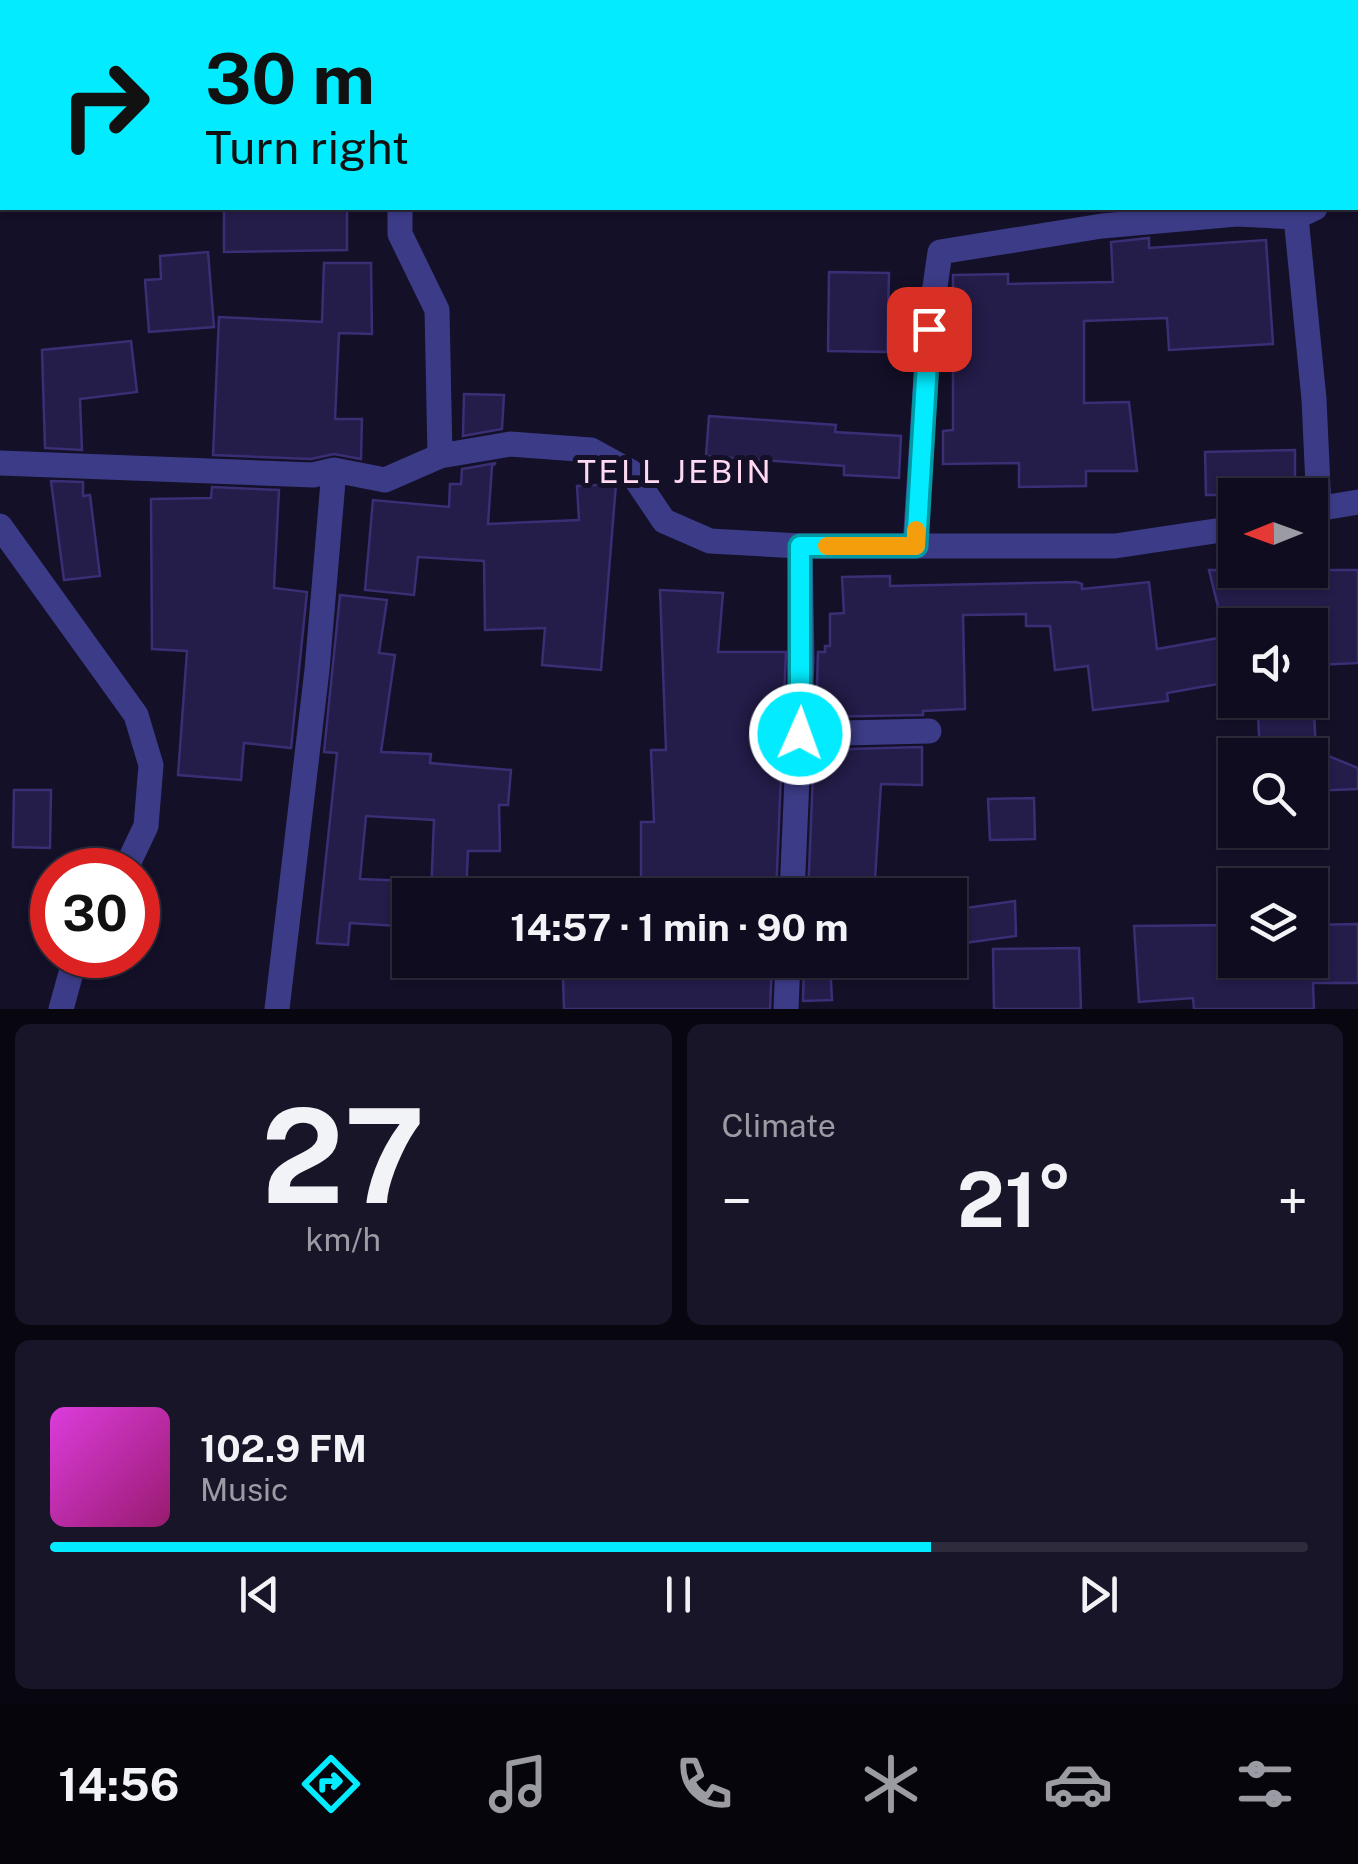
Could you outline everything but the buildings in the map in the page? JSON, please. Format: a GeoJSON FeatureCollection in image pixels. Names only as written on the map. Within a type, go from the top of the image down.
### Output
{"type":"FeatureCollection","features":[{"type":"Feature","properties":{"kind":"street"},"geometry":{"type":"LineString","coordinates":[[400,210],[400,234],[437,310],[440,456]]}},
{"type":"Feature","properties":{"kind":"street"},"geometry":{"type":"LineString","coordinates":[[916,546],[929,329],[940,252],[1102,226],[1301,211],[1313,478]]}},
{"type":"Feature","properties":{"kind":"street"},"geometry":{"type":"LineString","coordinates":[[0,463],[313,475],[334,470],[385,480],[440,456],[510,444],[591,450],[631,472],[664,521],[710,541],[800,546],[1115,546],[1218,531]]}},
{"type":"Feature","properties":{"kind":"street"},"geometry":{"type":"LineString","coordinates":[[277,1009],[317,670],[334,470]]}},
{"type":"Feature","properties":{"kind":"street"},"geometry":{"type":"LineString","coordinates":[[1328,507],[1358,502]]}},
{"type":"Feature","properties":{"kind":"street"},"geometry":{"type":"LineString","coordinates":[[0,526],[136,715],[150,765],[146,826],[136,848]]}},
{"type":"Feature","properties":{"kind":"street"},"geometry":{"type":"LineString","coordinates":[[793,878],[800,734],[800,546]]}},
{"type":"Feature","properties":{"kind":"street"},"geometry":{"type":"LineString","coordinates":[[800,734],[929,731]]}},
{"type":"Feature","properties":{"kind":"street"},"geometry":{"type":"LineString","coordinates":[[61,1009],[70,978]]}},
{"type":"Feature","properties":{"kind":"street"},"geometry":{"type":"LineString","coordinates":[[786,1009],[787,978]]}},
{"type":"Feature","properties":{"kind":"slow traffic"},"geometry":{"type":"LineString","coordinates":[[827,546],[916,546],[916,530]]}},
{"type":"Feature","properties":{"kind":"district","name":"TELL JEBIN"},"geometry":{"type":"Point","coordinates":[675,472]}},
{"type":"Feature","properties":{"kind":"route"},"geometry":{"type":"LineString","coordinates":[[800,734],[800,546],[916,546],[929,329]]}}]}
